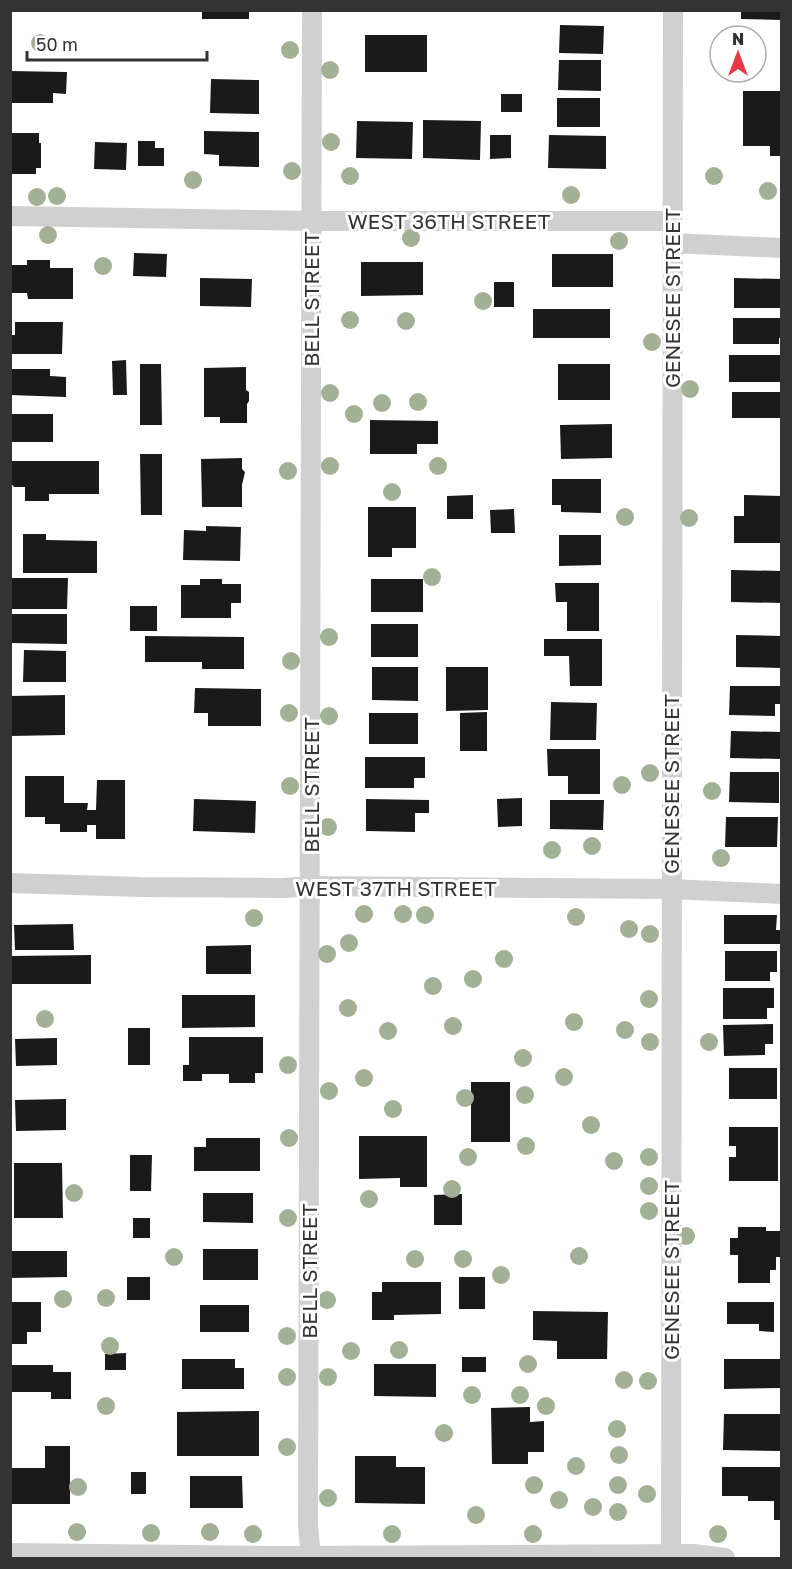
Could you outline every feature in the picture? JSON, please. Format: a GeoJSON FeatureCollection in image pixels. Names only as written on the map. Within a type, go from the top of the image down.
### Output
{"type":"FeatureCollection","features":[{"type":"Feature","properties":{"kind":"street","name":"BELL STREET"},"geometry":{"type":"LineString","coordinates":[[310,1557],[308,1525],[312,10]]}},
{"type":"Feature","properties":{"kind":"street","name":"GENESEE STREET"},"geometry":{"type":"LineString","coordinates":[[671,1556],[673,10]]}},
{"type":"Feature","properties":{"kind":"street","name":"WEST 36TH STREET"},"geometry":{"type":"LineString","coordinates":[[10,216],[311,220],[672,220]]}},
{"type":"Feature","properties":{"kind":"street"},"geometry":{"type":"LineString","coordinates":[[672,243],[782,248]]}},
{"type":"Feature","properties":{"kind":"street","name":"WEST 37TH STREET"},"geometry":{"type":"LineString","coordinates":[[10,883],[259,888],[311,885],[671,890],[782,894]]}},
{"type":"Feature","properties":{"kind":"street"},"geometry":{"type":"LineString","coordinates":[[10,1552],[310,1557],[671,1556],[693,1554],[725,1558]]}},
{"type":"Feature","properties":{"kind":"building"},"geometry":{"type":"Polygon","coordinates":[[[202,10],[249,10],[249,19],[202,19],[202,10]]]}},
{"type":"Feature","properties":{"kind":"building"},"geometry":{"type":"Polygon","coordinates":[[[741,10],[782,10],[782,20],[741,19],[741,10]]]}},
{"type":"Feature","properties":{"kind":"building"},"geometry":{"type":"Polygon","coordinates":[[[560,25],[604,26],[603,54],[559,53],[560,25]]]}},
{"type":"Feature","properties":{"kind":"building"},"geometry":{"type":"Polygon","coordinates":[[[365,35],[427,35],[427,72],[365,72],[365,35]]]}},
{"type":"Feature","properties":{"kind":"building"},"geometry":{"type":"Polygon","coordinates":[[[559,60],[601,60],[601,91],[558,90],[559,60]]]}},
{"type":"Feature","properties":{"kind":"building"},"geometry":{"type":"Polygon","coordinates":[[[10,71],[67,72],[66,94],[53,93],[53,103],[11,103],[10,71]]]}},
{"type":"Feature","properties":{"kind":"building"},"geometry":{"type":"Polygon","coordinates":[[[211,79],[259,80],[259,114],[210,113],[211,79]]]}},
{"type":"Feature","properties":{"kind":"building"},"geometry":{"type":"Polygon","coordinates":[[[743,91],[782,91],[782,156],[770,156],[770,146],[743,146],[743,91]]]}},
{"type":"Feature","properties":{"kind":"building"},"geometry":{"type":"Polygon","coordinates":[[[501,94],[522,94],[522,112],[501,112],[501,94]]]}},
{"type":"Feature","properties":{"kind":"building"},"geometry":{"type":"Polygon","coordinates":[[[557,98],[600,98],[600,127],[557,127],[557,98]]]}},
{"type":"Feature","properties":{"kind":"building"},"geometry":{"type":"Polygon","coordinates":[[[423,120],[481,121],[480,160],[423,158],[423,120]]]}},
{"type":"Feature","properties":{"kind":"building"},"geometry":{"type":"Polygon","coordinates":[[[357,121],[413,122],[412,159],[356,158],[357,121]]]}},
{"type":"Feature","properties":{"kind":"building"},"geometry":{"type":"Polygon","coordinates":[[[204,131],[259,132],[259,167],[219,166],[219,155],[204,154],[204,131]]]}},
{"type":"Feature","properties":{"kind":"building"},"geometry":{"type":"Polygon","coordinates":[[[10,133],[39,133],[41,168],[36,168],[36,174],[11,174],[10,133]]]}},
{"type":"Feature","properties":{"kind":"building"},"geometry":{"type":"Polygon","coordinates":[[[490,135],[511,135],[511,158],[490,159],[490,135]]]}},
{"type":"Feature","properties":{"kind":"building"},"geometry":{"type":"Polygon","coordinates":[[[549,135],[606,136],[606,169],[548,168],[549,135]]]}},
{"type":"Feature","properties":{"kind":"building"},"geometry":{"type":"Polygon","coordinates":[[[138,141],[155,141],[155,148],[164,148],[164,166],[138,166],[138,141]]]}},
{"type":"Feature","properties":{"kind":"building"},"geometry":{"type":"Polygon","coordinates":[[[95,142],[127,143],[126,170],[94,169],[95,142]]]}},
{"type":"Feature","properties":{"kind":"building"},"geometry":{"type":"Polygon","coordinates":[[[134,253],[167,254],[166,277],[133,276],[134,253]]]}},
{"type":"Feature","properties":{"kind":"building"},"geometry":{"type":"Polygon","coordinates":[[[552,254],[613,254],[613,287],[552,287],[552,254]]]}},
{"type":"Feature","properties":{"kind":"building"},"geometry":{"type":"Polygon","coordinates":[[[27,260],[50,260],[50,268],[73,268],[73,299],[28,299],[27,293],[10,293],[10,265],[27,265],[27,260]]]}},
{"type":"Feature","properties":{"kind":"building"},"geometry":{"type":"Polygon","coordinates":[[[361,262],[423,262],[423,295],[361,296],[361,262]]]}},
{"type":"Feature","properties":{"kind":"building"},"geometry":{"type":"Polygon","coordinates":[[[200,278],[252,279],[251,307],[200,306],[200,278]]]}},
{"type":"Feature","properties":{"kind":"building"},"geometry":{"type":"Polygon","coordinates":[[[734,278],[782,279],[782,308],[734,308],[734,278]]]}},
{"type":"Feature","properties":{"kind":"building"},"geometry":{"type":"Polygon","coordinates":[[[494,282],[514,282],[514,307],[494,307],[494,282]]]}},
{"type":"Feature","properties":{"kind":"building"},"geometry":{"type":"Polygon","coordinates":[[[533,309],[610,309],[610,338],[533,338],[533,309]]]}},
{"type":"Feature","properties":{"kind":"building"},"geometry":{"type":"Polygon","coordinates":[[[733,318],[782,318],[782,338],[779,338],[779,344],[733,344],[733,318]]]}},
{"type":"Feature","properties":{"kind":"building"},"geometry":{"type":"Polygon","coordinates":[[[15,322],[63,322],[62,354],[10,354],[10,335],[15,335],[15,322]]]}},
{"type":"Feature","properties":{"kind":"building"},"geometry":{"type":"Polygon","coordinates":[[[729,355],[782,355],[782,382],[729,382],[729,355]]]}},
{"type":"Feature","properties":{"kind":"building"},"geometry":{"type":"Polygon","coordinates":[[[126,360],[127,395],[113,395],[112,361],[126,360]]]}},
{"type":"Feature","properties":{"kind":"building"},"geometry":{"type":"Polygon","coordinates":[[[140,364],[161,364],[162,425],[140,425],[140,364]]]}},
{"type":"Feature","properties":{"kind":"building"},"geometry":{"type":"Polygon","coordinates":[[[558,364],[610,364],[610,400],[558,400],[558,364]]]}},
{"type":"Feature","properties":{"kind":"building"},"geometry":{"type":"Polygon","coordinates":[[[246,367],[246,390],[249,392],[247,423],[220,423],[220,417],[204,417],[204,368],[246,367]]]}},
{"type":"Feature","properties":{"kind":"building"},"geometry":{"type":"Polygon","coordinates":[[[10,369],[50,369],[50,376],[66,377],[66,397],[10,395],[10,369]]]}},
{"type":"Feature","properties":{"kind":"building"},"geometry":{"type":"Polygon","coordinates":[[[732,392],[782,392],[782,418],[732,418],[732,392]]]}},
{"type":"Feature","properties":{"kind":"building"},"geometry":{"type":"Polygon","coordinates":[[[10,414],[53,414],[53,442],[10,442],[10,414]]]}},
{"type":"Feature","properties":{"kind":"building"},"geometry":{"type":"Polygon","coordinates":[[[370,420],[438,421],[438,444],[417,444],[417,454],[370,454],[370,420]]]}},
{"type":"Feature","properties":{"kind":"building"},"geometry":{"type":"Polygon","coordinates":[[[612,424],[612,458],[561,459],[560,425],[612,424]]]}},
{"type":"Feature","properties":{"kind":"building"},"geometry":{"type":"Polygon","coordinates":[[[140,454],[162,454],[162,515],[141,515],[140,454]]]}},
{"type":"Feature","properties":{"kind":"building"},"geometry":{"type":"Polygon","coordinates":[[[242,458],[242,469],[245,472],[242,485],[242,507],[202,507],[201,459],[242,458]]]}},
{"type":"Feature","properties":{"kind":"building"},"geometry":{"type":"Polygon","coordinates":[[[10,461],[99,461],[99,494],[49,494],[49,501],[25,501],[25,487],[14,487],[10,482],[10,461]]]}},
{"type":"Feature","properties":{"kind":"building"},"geometry":{"type":"Polygon","coordinates":[[[552,479],[601,479],[601,513],[561,512],[561,505],[552,505],[552,479]]]}},
{"type":"Feature","properties":{"kind":"building"},"geometry":{"type":"Polygon","coordinates":[[[473,495],[473,519],[447,519],[447,496],[473,495]]]}},
{"type":"Feature","properties":{"kind":"building"},"geometry":{"type":"Polygon","coordinates":[[[744,495],[782,496],[780,543],[734,543],[734,516],[744,516],[744,495]]]}},
{"type":"Feature","properties":{"kind":"building"},"geometry":{"type":"Polygon","coordinates":[[[368,507],[416,507],[416,548],[392,548],[392,557],[368,557],[368,507]]]}},
{"type":"Feature","properties":{"kind":"building"},"geometry":{"type":"Polygon","coordinates":[[[514,509],[515,533],[491,533],[490,510],[514,509]]]}},
{"type":"Feature","properties":{"kind":"building"},"geometry":{"type":"Polygon","coordinates":[[[206,526],[241,527],[240,561],[183,560],[184,530],[206,531],[206,526]]]}},
{"type":"Feature","properties":{"kind":"building"},"geometry":{"type":"Polygon","coordinates":[[[23,534],[46,534],[46,540],[97,541],[97,573],[23,573],[23,534]]]}},
{"type":"Feature","properties":{"kind":"building"},"geometry":{"type":"Polygon","coordinates":[[[559,535],[601,535],[601,565],[559,566],[559,535]]]}},
{"type":"Feature","properties":{"kind":"building"},"geometry":{"type":"Polygon","coordinates":[[[731,570],[782,571],[782,603],[731,602],[731,570]]]}},
{"type":"Feature","properties":{"kind":"building"},"geometry":{"type":"Polygon","coordinates":[[[10,578],[68,578],[67,609],[10,609],[10,578]]]}},
{"type":"Feature","properties":{"kind":"building"},"geometry":{"type":"Polygon","coordinates":[[[200,579],[222,579],[222,584],[241,584],[241,603],[231,603],[231,618],[181,618],[181,585],[200,585],[200,579]]]}},
{"type":"Feature","properties":{"kind":"building"},"geometry":{"type":"Polygon","coordinates":[[[371,579],[423,579],[423,612],[371,612],[371,579]]]}},
{"type":"Feature","properties":{"kind":"building"},"geometry":{"type":"Polygon","coordinates":[[[555,583],[599,583],[599,631],[567,631],[567,602],[556,602],[555,583]]]}},
{"type":"Feature","properties":{"kind":"building"},"geometry":{"type":"Polygon","coordinates":[[[130,606],[157,606],[157,631],[130,631],[130,606]]]}},
{"type":"Feature","properties":{"kind":"building"},"geometry":{"type":"Polygon","coordinates":[[[10,614],[67,614],[67,644],[10,643],[10,614]]]}},
{"type":"Feature","properties":{"kind":"building"},"geometry":{"type":"Polygon","coordinates":[[[371,624],[418,624],[418,657],[371,657],[371,624]]]}},
{"type":"Feature","properties":{"kind":"building"},"geometry":{"type":"Polygon","coordinates":[[[736,635],[782,636],[782,668],[736,667],[736,635]]]}},
{"type":"Feature","properties":{"kind":"building"},"geometry":{"type":"Polygon","coordinates":[[[145,636],[244,637],[244,669],[202,669],[202,662],[145,662],[145,636]]]}},
{"type":"Feature","properties":{"kind":"building"},"geometry":{"type":"Polygon","coordinates":[[[544,639],[602,639],[602,686],[570,686],[569,656],[544,656],[544,639]]]}},
{"type":"Feature","properties":{"kind":"building"},"geometry":{"type":"Polygon","coordinates":[[[24,650],[66,651],[66,682],[23,682],[24,650]]]}},
{"type":"Feature","properties":{"kind":"building"},"geometry":{"type":"Polygon","coordinates":[[[372,667],[418,667],[418,701],[372,700],[372,667]]]}},
{"type":"Feature","properties":{"kind":"building"},"geometry":{"type":"Polygon","coordinates":[[[446,667],[488,667],[488,710],[446,711],[446,667]]]}},
{"type":"Feature","properties":{"kind":"building"},"geometry":{"type":"Polygon","coordinates":[[[730,686],[782,686],[782,704],[775,704],[775,716],[729,715],[730,686]]]}},
{"type":"Feature","properties":{"kind":"building"},"geometry":{"type":"Polygon","coordinates":[[[195,688],[261,689],[261,726],[208,726],[208,713],[194,713],[195,688]]]}},
{"type":"Feature","properties":{"kind":"building"},"geometry":{"type":"Polygon","coordinates":[[[65,695],[65,735],[10,736],[10,696],[65,695]]]}},
{"type":"Feature","properties":{"kind":"building"},"geometry":{"type":"Polygon","coordinates":[[[551,702],[597,703],[596,740],[550,740],[551,702]]]}},
{"type":"Feature","properties":{"kind":"building"},"geometry":{"type":"Polygon","coordinates":[[[487,712],[487,751],[460,751],[460,713],[487,712]]]}},
{"type":"Feature","properties":{"kind":"building"},"geometry":{"type":"Polygon","coordinates":[[[369,713],[418,713],[418,744],[369,744],[369,713]]]}},
{"type":"Feature","properties":{"kind":"building"},"geometry":{"type":"Polygon","coordinates":[[[731,731],[782,732],[782,759],[730,758],[731,731]]]}},
{"type":"Feature","properties":{"kind":"building"},"geometry":{"type":"Polygon","coordinates":[[[547,749],[600,749],[600,794],[568,794],[568,776],[548,776],[547,749]]]}},
{"type":"Feature","properties":{"kind":"building"},"geometry":{"type":"Polygon","coordinates":[[[365,757],[425,757],[425,778],[414,778],[414,788],[365,788],[365,757]]]}},
{"type":"Feature","properties":{"kind":"building"},"geometry":{"type":"Polygon","coordinates":[[[730,772],[779,772],[779,803],[729,802],[730,772]]]}},
{"type":"Feature","properties":{"kind":"building"},"geometry":{"type":"Polygon","coordinates":[[[25,776],[64,776],[64,803],[88,803],[87,810],[96,810],[97,780],[125,780],[125,839],[96,839],[96,825],[87,825],[87,832],[60,832],[60,824],[45,824],[45,817],[25,817],[25,776]]]}},
{"type":"Feature","properties":{"kind":"building"},"geometry":{"type":"Polygon","coordinates":[[[522,798],[522,826],[498,827],[497,799],[522,798]]]}},
{"type":"Feature","properties":{"kind":"building"},"geometry":{"type":"Polygon","coordinates":[[[194,799],[256,801],[255,833],[193,831],[194,799]]]}},
{"type":"Feature","properties":{"kind":"building"},"geometry":{"type":"Polygon","coordinates":[[[366,799],[429,800],[429,813],[415,813],[415,832],[366,831],[366,799]]]}},
{"type":"Feature","properties":{"kind":"building"},"geometry":{"type":"Polygon","coordinates":[[[550,800],[604,800],[603,830],[550,829],[550,800]]]}},
{"type":"Feature","properties":{"kind":"building"},"geometry":{"type":"Polygon","coordinates":[[[726,817],[778,817],[777,847],[725,847],[726,817]]]}},
{"type":"Feature","properties":{"kind":"building"},"geometry":{"type":"Polygon","coordinates":[[[724,915],[777,915],[776,930],[782,930],[782,944],[724,944],[724,915]]]}},
{"type":"Feature","properties":{"kind":"building"},"geometry":{"type":"Polygon","coordinates":[[[73,924],[74,950],[15,950],[14,925],[73,924]]]}},
{"type":"Feature","properties":{"kind":"building"},"geometry":{"type":"Polygon","coordinates":[[[251,945],[251,974],[206,974],[206,946],[251,945]]]}},
{"type":"Feature","properties":{"kind":"building"},"geometry":{"type":"Polygon","coordinates":[[[725,951],[777,951],[777,972],[770,972],[770,981],[725,981],[725,951]]]}},
{"type":"Feature","properties":{"kind":"building"},"geometry":{"type":"Polygon","coordinates":[[[91,955],[91,984],[12,984],[12,956],[91,955]]]}},
{"type":"Feature","properties":{"kind":"building"},"geometry":{"type":"Polygon","coordinates":[[[723,988],[774,988],[774,1008],[767,1008],[767,1019],[723,1019],[723,988]]]}},
{"type":"Feature","properties":{"kind":"building"},"geometry":{"type":"Polygon","coordinates":[[[182,995],[255,995],[255,1027],[182,1028],[182,995]]]}},
{"type":"Feature","properties":{"kind":"building"},"geometry":{"type":"Polygon","coordinates":[[[773,1024],[773,1044],[765,1044],[765,1055],[724,1056],[723,1025],[773,1024]]]}},
{"type":"Feature","properties":{"kind":"building"},"geometry":{"type":"Polygon","coordinates":[[[128,1028],[150,1028],[150,1065],[128,1065],[128,1028]]]}},
{"type":"Feature","properties":{"kind":"building"},"geometry":{"type":"Polygon","coordinates":[[[189,1037],[263,1037],[263,1073],[255,1073],[255,1083],[229,1083],[229,1074],[202,1074],[202,1081],[183,1081],[183,1065],[189,1065],[189,1037]]]}},
{"type":"Feature","properties":{"kind":"building"},"geometry":{"type":"Polygon","coordinates":[[[57,1038],[57,1065],[16,1066],[15,1039],[57,1038]]]}},
{"type":"Feature","properties":{"kind":"building"},"geometry":{"type":"Polygon","coordinates":[[[729,1068],[777,1068],[777,1099],[729,1099],[729,1068]]]}},
{"type":"Feature","properties":{"kind":"building"},"geometry":{"type":"Polygon","coordinates":[[[471,1082],[510,1082],[510,1142],[471,1142],[471,1082]]]}},
{"type":"Feature","properties":{"kind":"building"},"geometry":{"type":"Polygon","coordinates":[[[66,1099],[66,1130],[16,1131],[15,1100],[66,1099]]]}},
{"type":"Feature","properties":{"kind":"building"},"geometry":{"type":"Polygon","coordinates":[[[729,1127],[778,1127],[778,1181],[729,1181],[729,1157],[736,1157],[736,1146],[729,1146],[729,1127]]]}},
{"type":"Feature","properties":{"kind":"building"},"geometry":{"type":"Polygon","coordinates":[[[359,1136],[427,1136],[427,1187],[400,1187],[400,1178],[359,1179],[359,1136]]]}},
{"type":"Feature","properties":{"kind":"building"},"geometry":{"type":"Polygon","coordinates":[[[206,1138],[260,1138],[260,1171],[194,1171],[194,1147],[206,1147],[206,1138]]]}},
{"type":"Feature","properties":{"kind":"building"},"geometry":{"type":"Polygon","coordinates":[[[130,1155],[152,1155],[151,1191],[130,1191],[130,1155]]]}},
{"type":"Feature","properties":{"kind":"building"},"geometry":{"type":"Polygon","coordinates":[[[14,1163],[62,1163],[63,1218],[14,1218],[14,1163]]]}},
{"type":"Feature","properties":{"kind":"building"},"geometry":{"type":"Polygon","coordinates":[[[203,1193],[253,1193],[253,1223],[203,1222],[203,1193]]]}},
{"type":"Feature","properties":{"kind":"building"},"geometry":{"type":"Polygon","coordinates":[[[462,1194],[462,1225],[434,1225],[434,1195],[462,1194]]]}},
{"type":"Feature","properties":{"kind":"building"},"geometry":{"type":"Polygon","coordinates":[[[133,1218],[150,1218],[150,1238],[133,1238],[133,1218]]]}},
{"type":"Feature","properties":{"kind":"building"},"geometry":{"type":"Polygon","coordinates":[[[738,1227],[766,1227],[766,1231],[782,1231],[782,1257],[776,1257],[776,1270],[770,1270],[770,1283],[738,1283],[738,1255],[730,1255],[730,1238],[738,1238],[738,1227]]]}},
{"type":"Feature","properties":{"kind":"building"},"geometry":{"type":"Polygon","coordinates":[[[203,1249],[258,1249],[258,1280],[203,1280],[203,1249]]]}},
{"type":"Feature","properties":{"kind":"building"},"geometry":{"type":"Polygon","coordinates":[[[10,1251],[67,1251],[67,1277],[10,1278],[10,1251]]]}},
{"type":"Feature","properties":{"kind":"building"},"geometry":{"type":"Polygon","coordinates":[[[127,1277],[150,1277],[150,1300],[127,1300],[127,1277]]]}},
{"type":"Feature","properties":{"kind":"building"},"geometry":{"type":"Polygon","coordinates":[[[459,1277],[485,1277],[485,1309],[459,1309],[459,1277]]]}},
{"type":"Feature","properties":{"kind":"building"},"geometry":{"type":"Polygon","coordinates":[[[382,1282],[441,1282],[441,1314],[394,1315],[394,1320],[372,1320],[372,1292],[382,1292],[382,1282]]]}},
{"type":"Feature","properties":{"kind":"building"},"geometry":{"type":"Polygon","coordinates":[[[10,1302],[41,1302],[41,1332],[27,1332],[27,1344],[10,1344],[10,1302]]]}},
{"type":"Feature","properties":{"kind":"building"},"geometry":{"type":"Polygon","coordinates":[[[727,1302],[774,1302],[774,1332],[759,1331],[759,1324],[727,1324],[727,1302]]]}},
{"type":"Feature","properties":{"kind":"building"},"geometry":{"type":"Polygon","coordinates":[[[200,1305],[249,1305],[249,1332],[200,1332],[200,1305]]]}},
{"type":"Feature","properties":{"kind":"building"},"geometry":{"type":"Polygon","coordinates":[[[533,1311],[608,1312],[607,1359],[557,1359],[557,1341],[533,1340],[533,1311]]]}},
{"type":"Feature","properties":{"kind":"building"},"geometry":{"type":"Polygon","coordinates":[[[126,1353],[126,1370],[105,1370],[105,1354],[126,1353]]]}},
{"type":"Feature","properties":{"kind":"building"},"geometry":{"type":"Polygon","coordinates":[[[462,1357],[486,1357],[486,1372],[462,1372],[462,1357]]]}},
{"type":"Feature","properties":{"kind":"building"},"geometry":{"type":"Polygon","coordinates":[[[182,1359],[235,1359],[235,1368],[244,1368],[244,1389],[182,1389],[182,1359]]]}},
{"type":"Feature","properties":{"kind":"building"},"geometry":{"type":"Polygon","coordinates":[[[724,1359],[782,1359],[782,1388],[724,1389],[724,1359]]]}},
{"type":"Feature","properties":{"kind":"building"},"geometry":{"type":"Polygon","coordinates":[[[374,1364],[436,1364],[436,1397],[374,1396],[374,1364]]]}},
{"type":"Feature","properties":{"kind":"building"},"geometry":{"type":"Polygon","coordinates":[[[10,1365],[53,1365],[53,1372],[71,1372],[71,1399],[51,1399],[51,1392],[10,1392],[10,1365]]]}},
{"type":"Feature","properties":{"kind":"building"},"geometry":{"type":"Polygon","coordinates":[[[530,1407],[530,1422],[544,1421],[544,1452],[528,1452],[528,1464],[492,1464],[491,1408],[530,1407]]]}},
{"type":"Feature","properties":{"kind":"building"},"geometry":{"type":"Polygon","coordinates":[[[259,1411],[259,1456],[177,1456],[177,1412],[259,1411]]]}},
{"type":"Feature","properties":{"kind":"building"},"geometry":{"type":"Polygon","coordinates":[[[724,1414],[782,1414],[781,1451],[723,1450],[724,1414]]]}},
{"type":"Feature","properties":{"kind":"building"},"geometry":{"type":"Polygon","coordinates":[[[45,1446],[70,1446],[70,1504],[10,1504],[10,1468],[45,1468],[45,1446]]]}},
{"type":"Feature","properties":{"kind":"building"},"geometry":{"type":"Polygon","coordinates":[[[355,1456],[396,1456],[396,1467],[425,1467],[425,1504],[355,1503],[355,1456]]]}},
{"type":"Feature","properties":{"kind":"building"},"geometry":{"type":"Polygon","coordinates":[[[722,1467],[782,1467],[782,1520],[774,1520],[774,1501],[748,1501],[748,1496],[722,1496],[722,1467]]]}},
{"type":"Feature","properties":{"kind":"building"},"geometry":{"type":"Polygon","coordinates":[[[131,1472],[146,1472],[146,1494],[131,1494],[131,1472]]]}},
{"type":"Feature","properties":{"kind":"building"},"geometry":{"type":"Polygon","coordinates":[[[190,1476],[242,1476],[243,1508],[190,1508],[190,1476]]]}}]}
